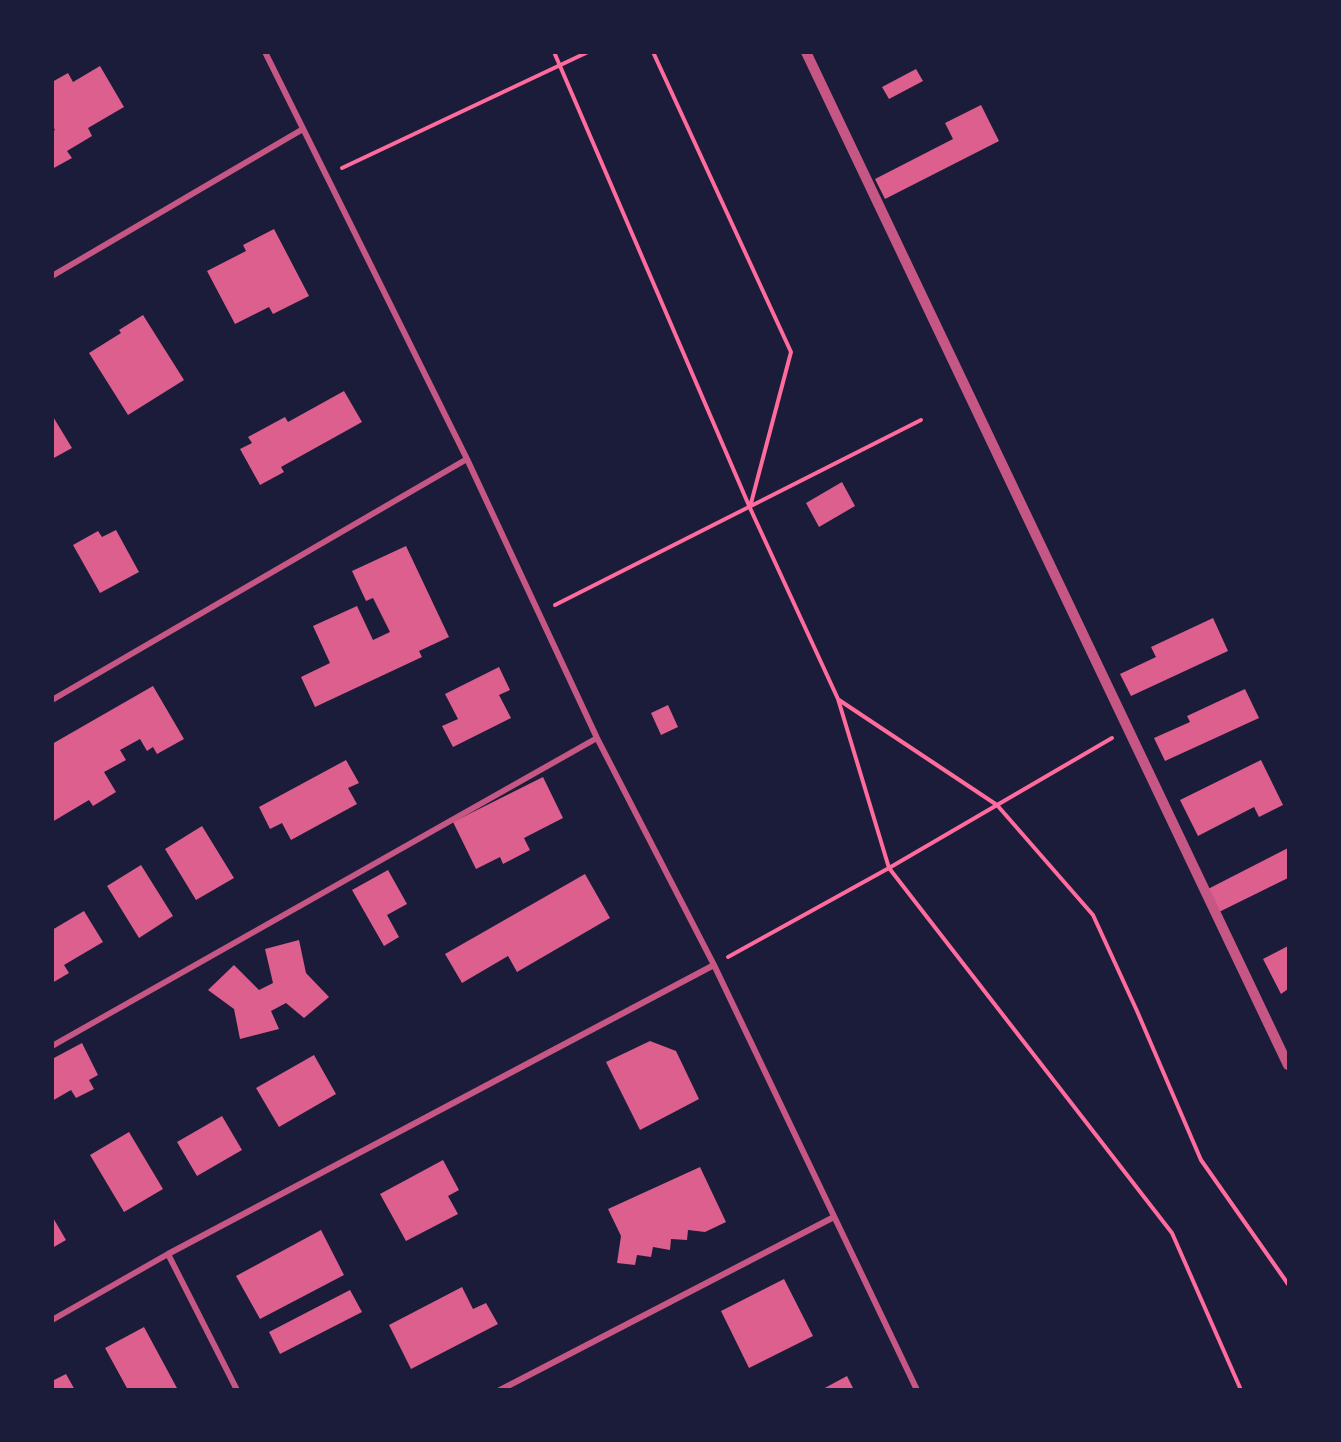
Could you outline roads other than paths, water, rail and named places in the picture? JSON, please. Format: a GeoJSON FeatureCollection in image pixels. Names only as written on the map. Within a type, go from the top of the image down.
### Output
{"type":"FeatureCollection","features":[{"type":"Feature","properties":{"kind":"street"},"geometry":{"type":"LineString","coordinates":[[265,52],[467,459],[597,738],[714,964],[917,1389]]}},
{"type":"Feature","properties":{"kind":"street"},"geometry":{"type":"LineString","coordinates":[[806,52],[1288,1065]]}},
{"type":"Feature","properties":{"kind":"street"},"geometry":{"type":"LineString","coordinates":[[52,276],[303,129]]}},
{"type":"Feature","properties":{"kind":"street"},"geometry":{"type":"LineString","coordinates":[[52,700],[467,459]]}},
{"type":"Feature","properties":{"kind":"street"},"geometry":{"type":"LineString","coordinates":[[52,1046],[597,738]]}},
{"type":"Feature","properties":{"kind":"street"},"geometry":{"type":"LineString","coordinates":[[52,1320],[168,1254],[714,964]]}},
{"type":"Feature","properties":{"kind":"street"},"geometry":{"type":"LineString","coordinates":[[500,1389],[834,1217]]}},
{"type":"Feature","properties":{"kind":"street"},"geometry":{"type":"LineString","coordinates":[[168,1254],[237,1389]]}}]}
